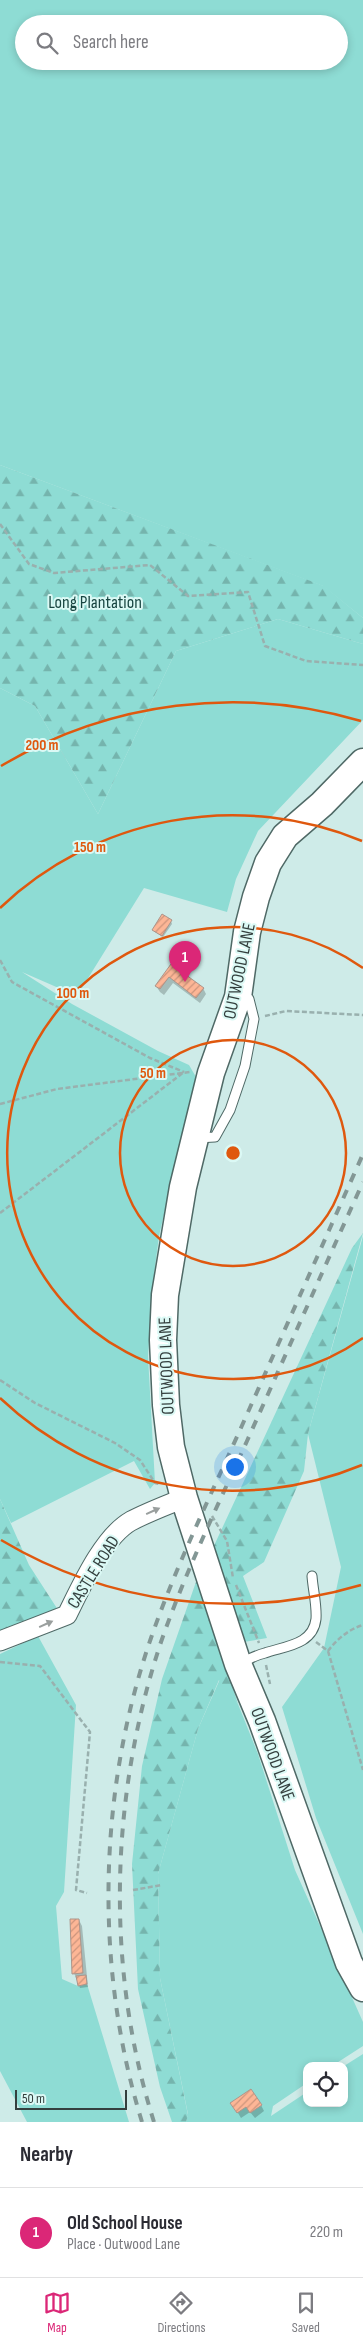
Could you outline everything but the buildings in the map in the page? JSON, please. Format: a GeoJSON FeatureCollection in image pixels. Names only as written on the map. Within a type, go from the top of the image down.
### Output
{"type":"FeatureCollection","features":[{"type":"Feature","properties":{"kind":"main road","name":"OUTWOOD LANE"},"geometry":{"type":"LineString","coordinates":[[363,762],[322,804],[284,836],[268,863],[247,932],[238,997],[211,1073],[183,1187],[171,1251],[163,1331],[166,1405],[171,1447],[182,1492],[238,1664],[262,1721],[349,1963],[363,1988]]}},
{"type":"Feature","properties":{"kind":"street","name":"CASTLE ROAD"},"geometry":{"type":"LineString","coordinates":[[0,1641],[67,1615],[83,1583],[119,1529],[182,1492]]}},
{"type":"Feature","properties":{"kind":"lane"},"geometry":{"type":"LineString","coordinates":[[196,1138],[215,1137],[230,1110],[245,1066],[254,1019],[249,999],[238,997]]}},
{"type":"Feature","properties":{"kind":"lane"},"geometry":{"type":"LineString","coordinates":[[238,1664],[263,1653],[299,1644],[309,1637],[314,1628],[316,1617],[312,1576]]}},
{"type":"Feature","properties":{"kind":"path"},"geometry":{"type":"LineString","coordinates":[[0,524],[29,564],[54,573],[150,565],[188,596],[248,592],[266,646],[306,661],[363,666]]}},
{"type":"Feature","properties":{"kind":"path"},"geometry":{"type":"LineString","coordinates":[[0,960],[12,982],[150,1058],[184,1072]]}},
{"type":"Feature","properties":{"kind":"path"},"geometry":{"type":"LineString","coordinates":[[254,1019],[286,1011],[363,1015]]}},
{"type":"Feature","properties":{"kind":"path"},"geometry":{"type":"LineString","coordinates":[[0,1104],[57,1089],[184,1072]]}},
{"type":"Feature","properties":{"kind":"path"},"geometry":{"type":"LineString","coordinates":[[0,1213],[184,1072]]}},
{"type":"Feature","properties":{"kind":"path"},"geometry":{"type":"LineString","coordinates":[[0,1380],[35,1404],[115,1443],[140,1460],[155,1483],[182,1492]]}},
{"type":"Feature","properties":{"kind":"path"},"geometry":{"type":"LineString","coordinates":[[328,1651],[334,1642],[356,1627],[363,1625]]}},
{"type":"Feature","properties":{"kind":"path"},"geometry":{"type":"LineString","coordinates":[[309,1637],[328,1651],[363,1770]]}},
{"type":"Feature","properties":{"kind":"path"},"geometry":{"type":"LineString","coordinates":[[0,1662],[40,1666],[90,1732],[76,1890],[87,1893]]}},
{"type":"Feature","properties":{"kind":"path"},"geometry":{"type":"LineString","coordinates":[[133,1890],[162,1885]]}},
{"type":"Feature","properties":{"kind":"green space"},"geometry":{"type":"Polygon","coordinates":[[[0,0],[363,0],[363,618],[323,586],[0,465],[0,0]]]}},
{"type":"Feature","properties":{"kind":"green space","name":"Long Plantation"},"geometry":{"type":"Polygon","coordinates":[[[0,465],[324,586],[363,618],[363,644],[278,619],[176,651],[98,814],[35,706],[0,688],[0,465]]]}},
{"type":"Feature","properties":{"kind":"green space"},"geometry":{"type":"Polygon","coordinates":[[[278,619],[363,644],[363,720],[258,831],[236,879],[227,912],[144,888],[77,996],[22,972],[72,1004],[158,1051],[189,1065],[196,1077],[159,1236],[154,1275],[148,1356],[155,1483],[150,1489],[134,1461],[11,1523],[0,1499],[0,688],[35,706],[98,814],[176,651],[278,619]]]}},
{"type":"Feature","properties":{"kind":"green space"},"geometry":{"type":"Polygon","coordinates":[[[363,1233],[308,1434],[304,1471],[264,1562],[243,1576],[267,1638],[244,1642],[212,1550],[352,1248],[363,1233]]]}},
{"type":"Feature","properties":{"kind":"green space"},"geometry":{"type":"Polygon","coordinates":[[[363,1236],[363,1934],[316,1818],[282,1707],[324,1648],[341,1567],[308,1434],[363,1236]]]}},
{"type":"Feature","properties":{"kind":"green space"},"geometry":{"type":"Polygon","coordinates":[[[0,1499],[29,1565],[60,1613],[0,1637],[0,1499]]]}},
{"type":"Feature","properties":{"kind":"green space"},"geometry":{"type":"Polygon","coordinates":[[[197,1579],[238,1704],[219,1680],[198,1729],[158,1874],[160,1978],[188,2115],[186,2122],[172,2122],[160,2087],[138,1989],[132,1864],[142,1766],[162,1679],[197,1579]]]}},
{"type":"Feature","properties":{"kind":"green space"},"geometry":{"type":"Polygon","coordinates":[[[38,1636],[76,1705],[64,1892],[56,1906],[62,1979],[78,1986],[87,1984],[129,2122],[27,2122],[0,2071],[0,1654],[38,1636]]]}},
{"type":"Feature","properties":{"kind":"green space"},"geometry":{"type":"Polygon","coordinates":[[[220,1679],[238,1704],[258,1754],[295,1870],[363,2022],[363,2046],[338,2062],[303,2062],[303,2086],[273,2106],[271,2116],[303,2095],[303,2107],[348,2107],[348,2063],[363,2054],[363,2122],[186,2122],[188,2114],[160,1978],[158,1874],[198,1729],[220,1679]],[[251,2089],[230,2103],[237,2113],[246,2107],[250,2113],[262,2105],[251,2089]]]}},
{"type":"Feature","properties":{"kind":"railway"},"geometry":{"type":"LineString","coordinates":[[142,2122],[126,2063],[116,2002],[110,1941],[109,1879],[112,1818],[120,1756],[133,1696],[151,1638],[182,1559],[363,1154]]}},
{"type":"Feature","properties":{"kind":"railway"},"geometry":{"type":"LineString","coordinates":[[154,2122],[138,2063],[127,2004],[121,1943],[120,1882],[123,1821],[132,1760],[144,1700],[170,1616],[191,1565],[363,1182]]}},
{"type":"Feature","properties":{"kind":"place","name":"Old School House"},"geometry":{"type":"Point","coordinates":[185,982]}}]}
